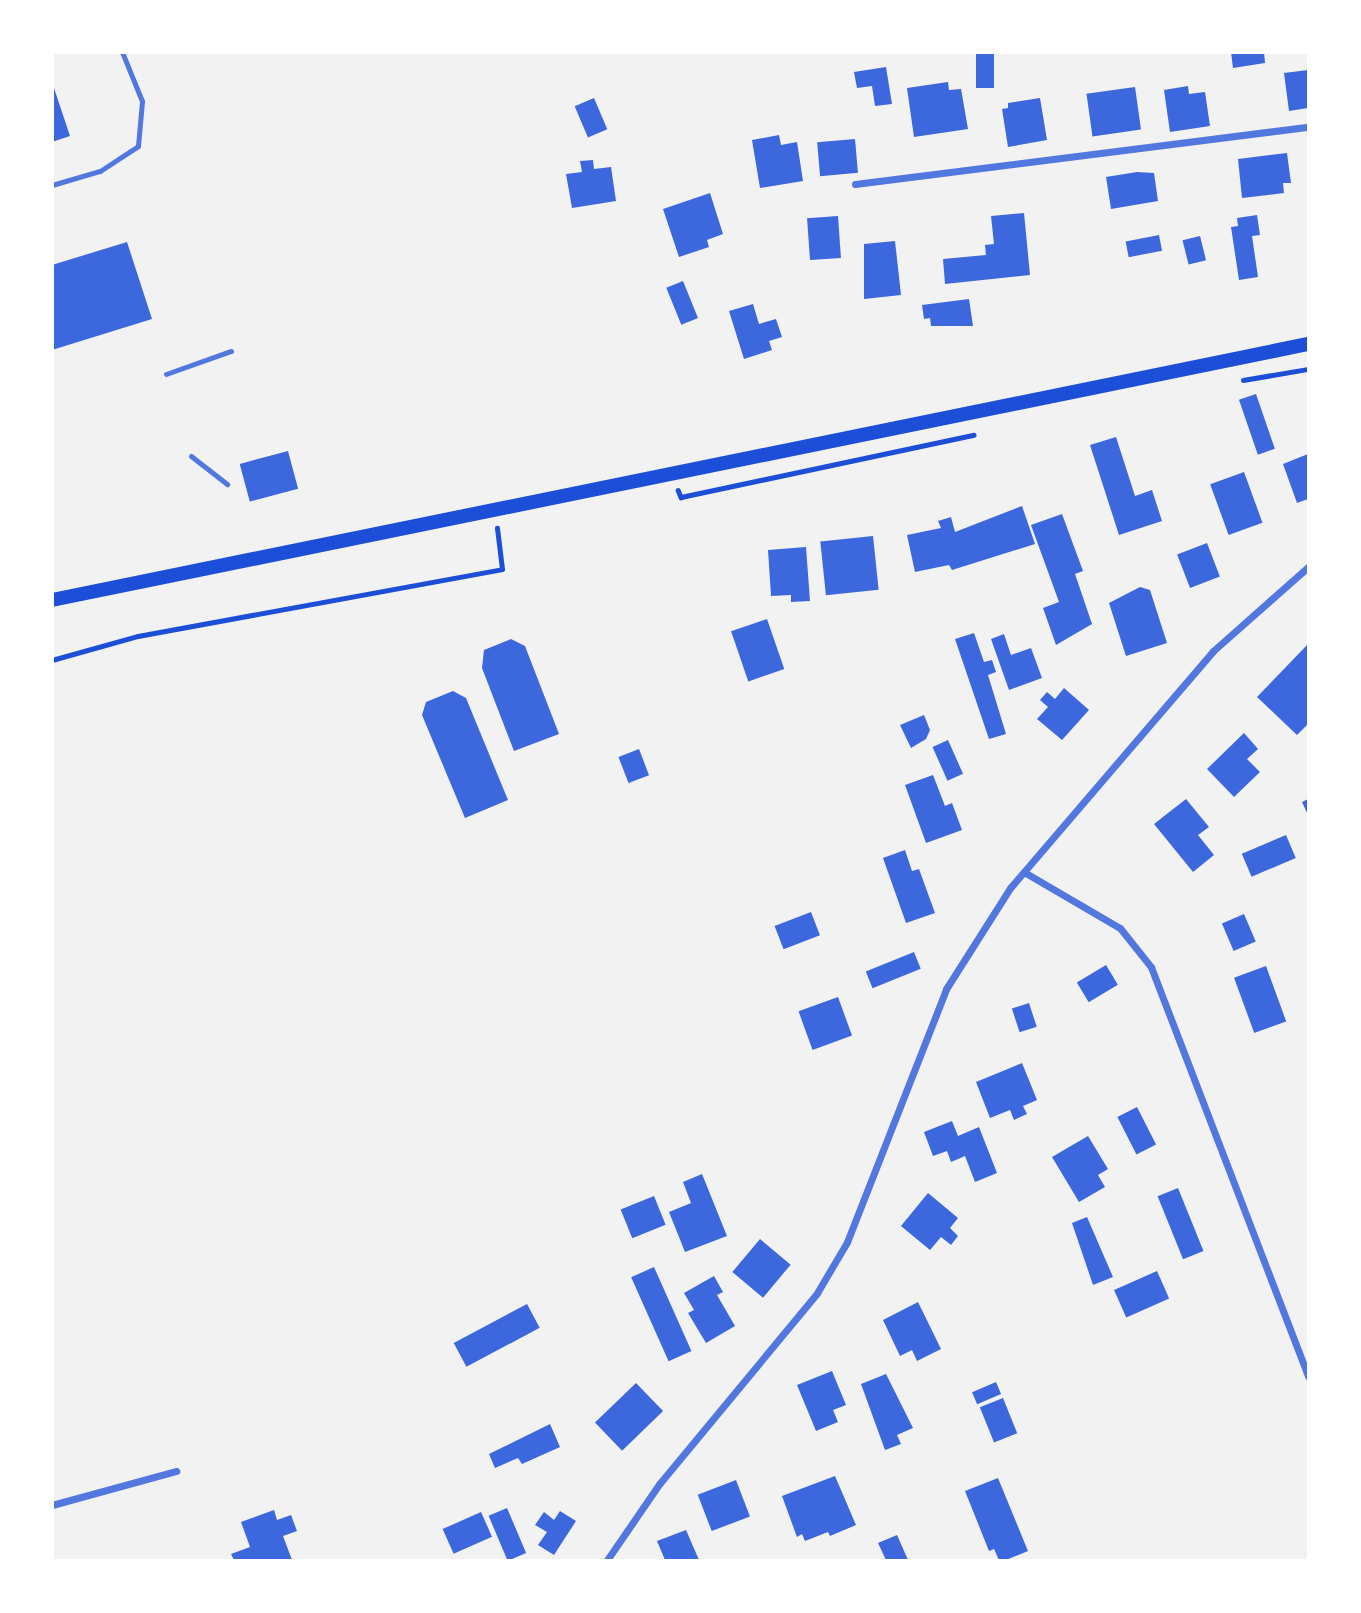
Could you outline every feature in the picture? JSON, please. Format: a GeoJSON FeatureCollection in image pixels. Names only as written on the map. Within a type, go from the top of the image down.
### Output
{"type":"FeatureCollection","features":[{"type":"Feature","properties":{"kind":"main road"},"geometry":{"type":"LineString","coordinates":[[52,600],[1308,344]]}},
{"type":"Feature","properties":{"kind":"street"},"geometry":{"type":"LineString","coordinates":[[855,184],[1308,127]]}},
{"type":"Feature","properties":{"kind":"street"},"geometry":{"type":"LineString","coordinates":[[607,1560],[660,1483],[817,1293],[847,1242],[946,989],[1024,872],[1213,651],[1308,567]]}},
{"type":"Feature","properties":{"kind":"street"},"geometry":{"type":"LineString","coordinates":[[1024,872],[1120,929],[1151,967],[1308,1377]]}},
{"type":"Feature","properties":{"kind":"street"},"geometry":{"type":"LineString","coordinates":[[52,1505],[176,1471]]}},
{"type":"Feature","properties":{"kind":"lane"},"geometry":{"type":"LineString","coordinates":[[52,185],[100,171],[138,146],[142,101],[122,52]]}},
{"type":"Feature","properties":{"kind":"lane"},"geometry":{"type":"LineString","coordinates":[[166,374],[231,351]]}},
{"type":"Feature","properties":{"kind":"lane"},"geometry":{"type":"LineString","coordinates":[[191,456],[227,484]]}},
{"type":"Feature","properties":{"kind":"path"},"geometry":{"type":"LineString","coordinates":[[52,660],[138,636],[502,569],[494,510]]}},
{"type":"Feature","properties":{"kind":"building"},"geometry":{"type":"Polygon","coordinates":[[[976,52],[994,52],[994,88],[976,88],[976,52]]]}},
{"type":"Feature","properties":{"kind":"building"},"geometry":{"type":"Polygon","coordinates":[[[1231,52],[1264,52],[1265,63],[1233,68],[1231,52]]]}},
{"type":"Feature","properties":{"kind":"building"},"geometry":{"type":"Polygon","coordinates":[[[886,67],[892,104],[875,106],[872,86],[857,88],[854,72],[886,67]]]}},
{"type":"Feature","properties":{"kind":"building"},"geometry":{"type":"Polygon","coordinates":[[[1308,70],[1308,108],[1289,111],[1284,73],[1308,70]]]}},
{"type":"Feature","properties":{"kind":"building"},"geometry":{"type":"Polygon","coordinates":[[[52,82],[70,136],[52,142],[52,82]]]}},
{"type":"Feature","properties":{"kind":"building"},"geometry":{"type":"Polygon","coordinates":[[[948,82],[949,90],[961,89],[968,129],[914,137],[907,88],[948,82]]]}},
{"type":"Feature","properties":{"kind":"building"},"geometry":{"type":"Polygon","coordinates":[[[1188,86],[1189,94],[1205,92],[1210,126],[1170,132],[1164,90],[1188,86]]]}},
{"type":"Feature","properties":{"kind":"building"},"geometry":{"type":"Polygon","coordinates":[[[1135,87],[1141,130],[1092,136],[1086,94],[1135,87]]]}},
{"type":"Feature","properties":{"kind":"building"},"geometry":{"type":"Polygon","coordinates":[[[594,98],[607,129],[588,138],[575,106],[594,98]]]}},
{"type":"Feature","properties":{"kind":"building"},"geometry":{"type":"Polygon","coordinates":[[[1040,98],[1047,140],[1008,147],[1002,109],[1008,108],[1008,103],[1040,98]]]}},
{"type":"Feature","properties":{"kind":"building"},"geometry":{"type":"Polygon","coordinates":[[[779,135],[781,145],[797,142],[803,181],[760,188],[752,140],[779,135]]]}},
{"type":"Feature","properties":{"kind":"building"},"geometry":{"type":"Polygon","coordinates":[[[855,139],[858,173],[820,176],[817,142],[855,139]]]}},
{"type":"Feature","properties":{"kind":"building"},"geometry":{"type":"Polygon","coordinates":[[[1287,153],[1291,183],[1283,183],[1284,193],[1242,198],[1238,159],[1287,153]]]}},
{"type":"Feature","properties":{"kind":"building"},"geometry":{"type":"Polygon","coordinates":[[[593,160],[594,169],[611,167],[616,201],[572,208],[566,174],[582,172],[580,161],[593,160]]]}},
{"type":"Feature","properties":{"kind":"building"},"geometry":{"type":"Polygon","coordinates":[[[1137,172],[1154,173],[1158,201],[1111,209],[1106,177],[1137,172]]]}},
{"type":"Feature","properties":{"kind":"building"},"geometry":{"type":"Polygon","coordinates":[[[710,193],[723,234],[707,240],[709,247],[679,257],[663,209],[710,193]]]}},
{"type":"Feature","properties":{"kind":"building"},"geometry":{"type":"Polygon","coordinates":[[[1024,213],[1030,275],[945,284],[943,259],[986,255],[985,245],[994,244],[991,216],[1024,213]]]}},
{"type":"Feature","properties":{"kind":"building"},"geometry":{"type":"Polygon","coordinates":[[[1257,215],[1260,235],[1252,236],[1258,277],[1239,280],[1231,227],[1238,226],[1237,218],[1257,215]]]}},
{"type":"Feature","properties":{"kind":"building"},"geometry":{"type":"Polygon","coordinates":[[[838,216],[841,258],[810,260],[807,218],[838,216]]]}},
{"type":"Feature","properties":{"kind":"building"},"geometry":{"type":"Polygon","coordinates":[[[1159,235],[1162,251],[1129,257],[1126,241],[1159,235]]]}},
{"type":"Feature","properties":{"kind":"building"},"geometry":{"type":"Polygon","coordinates":[[[1200,236],[1206,260],[1189,265],[1183,240],[1200,236]]]}},
{"type":"Feature","properties":{"kind":"building"},"geometry":{"type":"Polygon","coordinates":[[[895,241],[901,295],[864,299],[864,244],[895,241]]]}},
{"type":"Feature","properties":{"kind":"building"},"geometry":{"type":"Polygon","coordinates":[[[127,242],[152,319],[52,350],[52,265],[127,242]]]}},
{"type":"Feature","properties":{"kind":"building"},"geometry":{"type":"Polygon","coordinates":[[[683,281],[698,318],[681,325],[666,288],[683,281]]]}},
{"type":"Feature","properties":{"kind":"building"},"geometry":{"type":"Polygon","coordinates":[[[969,299],[973,326],[931,326],[930,318],[924,319],[922,305],[969,299]]]}},
{"type":"Feature","properties":{"kind":"building"},"geometry":{"type":"Polygon","coordinates":[[[753,304],[759,324],[776,319],[782,337],[769,341],[772,350],[744,359],[729,311],[753,304]]]}},
{"type":"Feature","properties":{"kind":"building"},"geometry":{"type":"Polygon","coordinates":[[[1256,394],[1275,449],[1258,455],[1239,400],[1256,394]]]}},
{"type":"Feature","properties":{"kind":"building"},"geometry":{"type":"Polygon","coordinates":[[[1116,437],[1135,496],[1152,490],[1162,521],[1119,535],[1090,445],[1116,437]]]}},
{"type":"Feature","properties":{"kind":"building"},"geometry":{"type":"Polygon","coordinates":[[[288,451],[298,489],[250,502],[240,464],[288,451]]]}},
{"type":"Feature","properties":{"kind":"building"},"geometry":{"type":"Polygon","coordinates":[[[1308,454],[1308,499],[1297,503],[1283,464],[1308,454]]]}},
{"type":"Feature","properties":{"kind":"building"},"geometry":{"type":"Polygon","coordinates":[[[1244,472],[1262,523],[1229,535],[1210,484],[1244,472]]]}},
{"type":"Feature","properties":{"kind":"building"},"geometry":{"type":"Polygon","coordinates":[[[1022,506],[1035,544],[952,570],[949,565],[915,572],[907,535],[941,528],[938,521],[951,517],[955,532],[1022,506]]]}},
{"type":"Feature","properties":{"kind":"building"},"geometry":{"type":"Polygon","coordinates":[[[1062,514],[1083,571],[1075,574],[1092,624],[1056,645],[1043,608],[1059,602],[1031,525],[1062,514]]]}},
{"type":"Feature","properties":{"kind":"building"},"geometry":{"type":"Polygon","coordinates":[[[873,536],[879,590],[826,595],[820,542],[873,536]]]}},
{"type":"Feature","properties":{"kind":"building"},"geometry":{"type":"Polygon","coordinates":[[[1207,543],[1220,577],[1190,588],[1177,554],[1207,543]]]}},
{"type":"Feature","properties":{"kind":"building"},"geometry":{"type":"Polygon","coordinates":[[[806,547],[810,601],[791,602],[791,595],[771,596],[768,550],[806,547]]]}},
{"type":"Feature","properties":{"kind":"building"},"geometry":{"type":"Polygon","coordinates":[[[1140,587],[1150,590],[1167,643],[1126,656],[1109,603],[1140,587]]]}},
{"type":"Feature","properties":{"kind":"building"},"geometry":{"type":"Polygon","coordinates":[[[767,619],[784,669],[748,681],[731,631],[767,619]]]}},
{"type":"Feature","properties":{"kind":"building"},"geometry":{"type":"Polygon","coordinates":[[[974,633],[984,662],[992,660],[996,672],[988,675],[1006,734],[989,739],[955,639],[974,633]]]}},
{"type":"Feature","properties":{"kind":"building"},"geometry":{"type":"Polygon","coordinates":[[[1004,634],[1011,655],[1031,648],[1042,678],[1009,690],[991,639],[1004,634]]]}},
{"type":"Feature","properties":{"kind":"building"},"geometry":{"type":"Polygon","coordinates":[[[511,639],[525,646],[559,734],[514,751],[482,668],[484,650],[511,639]]]}},
{"type":"Feature","properties":{"kind":"building"},"geometry":{"type":"Polygon","coordinates":[[[1308,644],[1308,724],[1297,735],[1257,697],[1308,644]]]}},
{"type":"Feature","properties":{"kind":"building"},"geometry":{"type":"Polygon","coordinates":[[[1064,688],[1089,710],[1062,740],[1037,719],[1048,707],[1040,700],[1047,692],[1055,699],[1064,688]]]}},
{"type":"Feature","properties":{"kind":"building"},"geometry":{"type":"Polygon","coordinates":[[[453,691],[466,698],[508,800],[465,818],[422,715],[426,702],[453,691]]]}},
{"type":"Feature","properties":{"kind":"building"},"geometry":{"type":"Polygon","coordinates":[[[924,715],[930,730],[926,739],[911,748],[900,725],[924,715]]]}},
{"type":"Feature","properties":{"kind":"building"},"geometry":{"type":"Polygon","coordinates":[[[1244,733],[1258,749],[1247,759],[1260,772],[1234,797],[1207,769],[1244,733]]]}},
{"type":"Feature","properties":{"kind":"building"},"geometry":{"type":"Polygon","coordinates":[[[948,740],[963,774],[948,781],[932,747],[948,740]]]}},
{"type":"Feature","properties":{"kind":"building"},"geometry":{"type":"Polygon","coordinates":[[[639,749],[649,775],[628,783],[618,757],[639,749]]]}},
{"type":"Feature","properties":{"kind":"building"},"geometry":{"type":"Polygon","coordinates":[[[933,775],[945,806],[952,803],[962,830],[926,843],[905,785],[933,775]]]}},
{"type":"Feature","properties":{"kind":"building"},"geometry":{"type":"Polygon","coordinates":[[[1186,799],[1209,827],[1198,835],[1214,855],[1193,872],[1154,824],[1186,799]]]}},
{"type":"Feature","properties":{"kind":"building"},"geometry":{"type":"Polygon","coordinates":[[[1308,799],[1308,815],[1302,802],[1308,799]]]}},
{"type":"Feature","properties":{"kind":"building"},"geometry":{"type":"Polygon","coordinates":[[[1286,835],[1296,858],[1252,877],[1242,854],[1286,835]]]}},
{"type":"Feature","properties":{"kind":"building"},"geometry":{"type":"Polygon","coordinates":[[[905,850],[912,871],[919,869],[935,913],[906,923],[883,858],[905,850]]]}},
{"type":"Feature","properties":{"kind":"building"},"geometry":{"type":"Polygon","coordinates":[[[811,912],[820,935],[784,949],[775,926],[811,912]]]}},
{"type":"Feature","properties":{"kind":"building"},"geometry":{"type":"Polygon","coordinates":[[[1244,914],[1256,942],[1234,951],[1222,923],[1244,914]]]}},
{"type":"Feature","properties":{"kind":"building"},"geometry":{"type":"Polygon","coordinates":[[[914,952],[921,969],[873,988],[866,971],[914,952]]]}},
{"type":"Feature","properties":{"kind":"building"},"geometry":{"type":"Polygon","coordinates":[[[1106,965],[1118,985],[1089,1002],[1077,983],[1106,965]]]}},
{"type":"Feature","properties":{"kind":"building"},"geometry":{"type":"Polygon","coordinates":[[[1266,966],[1286,1021],[1254,1033],[1234,978],[1266,966]]]}},
{"type":"Feature","properties":{"kind":"building"},"geometry":{"type":"Polygon","coordinates":[[[838,997],[852,1036],[813,1050],[799,1011],[838,997]]]}},
{"type":"Feature","properties":{"kind":"building"},"geometry":{"type":"Polygon","coordinates":[[[1029,1003],[1037,1027],[1020,1032],[1012,1009],[1029,1003]]]}},
{"type":"Feature","properties":{"kind":"building"},"geometry":{"type":"Polygon","coordinates":[[[1022,1063],[1037,1100],[1023,1106],[1027,1114],[1014,1120],[1010,1110],[990,1118],[976,1082],[1022,1063]]]}},
{"type":"Feature","properties":{"kind":"building"},"geometry":{"type":"Polygon","coordinates":[[[1137,1107],[1156,1144],[1136,1154],[1117,1117],[1137,1107]]]}},
{"type":"Feature","properties":{"kind":"building"},"geometry":{"type":"Polygon","coordinates":[[[952,1121],[958,1136],[979,1127],[997,1173],[975,1182],[965,1156],[951,1162],[947,1151],[933,1156],[924,1132],[952,1121]]]}},
{"type":"Feature","properties":{"kind":"building"},"geometry":{"type":"Polygon","coordinates":[[[1088,1136],[1108,1169],[1098,1175],[1105,1187],[1079,1202],[1052,1157],[1088,1136]]]}},
{"type":"Feature","properties":{"kind":"building"},"geometry":{"type":"Polygon","coordinates":[[[702,1174],[727,1236],[685,1252],[669,1212],[691,1203],[683,1182],[702,1174]]]}},
{"type":"Feature","properties":{"kind":"building"},"geometry":{"type":"Polygon","coordinates":[[[1178,1188],[1203,1251],[1183,1259],[1158,1196],[1178,1188]]]}},
{"type":"Feature","properties":{"kind":"building"},"geometry":{"type":"Polygon","coordinates":[[[928,1193],[958,1218],[950,1228],[958,1236],[951,1245],[941,1237],[930,1250],[901,1226],[928,1193]]]}},
{"type":"Feature","properties":{"kind":"building"},"geometry":{"type":"Polygon","coordinates":[[[654,1196],[666,1225],[632,1238],[621,1209],[654,1196]]]}},
{"type":"Feature","properties":{"kind":"building"},"geometry":{"type":"Polygon","coordinates":[[[1087,1217],[1113,1277],[1093,1285],[1072,1223],[1087,1217]]]}},
{"type":"Feature","properties":{"kind":"building"},"geometry":{"type":"Polygon","coordinates":[[[760,1239],[791,1265],[763,1298],[732,1272],[760,1239]]]}},
{"type":"Feature","properties":{"kind":"building"},"geometry":{"type":"Polygon","coordinates":[[[654,1267],[691,1351],[669,1361],[631,1277],[654,1267]]]}},
{"type":"Feature","properties":{"kind":"building"},"geometry":{"type":"Polygon","coordinates":[[[1157,1271],[1169,1298],[1126,1318],[1114,1290],[1157,1271]]]}},
{"type":"Feature","properties":{"kind":"building"},"geometry":{"type":"Polygon","coordinates":[[[714,1276],[723,1292],[717,1295],[735,1326],[706,1343],[688,1313],[694,1310],[684,1293],[714,1276]]]}},
{"type":"Feature","properties":{"kind":"building"},"geometry":{"type":"Polygon","coordinates":[[[918,1302],[941,1349],[917,1361],[912,1350],[900,1356],[883,1320],[918,1302]]]}},
{"type":"Feature","properties":{"kind":"building"},"geometry":{"type":"Polygon","coordinates":[[[527,1304],[540,1328],[466,1367],[454,1343],[527,1304]]]}},
{"type":"Feature","properties":{"kind":"building"},"geometry":{"type":"Polygon","coordinates":[[[832,1371],[846,1405],[833,1410],[838,1422],[816,1431],[797,1385],[832,1371]]]}},
{"type":"Feature","properties":{"kind":"building"},"geometry":{"type":"Polygon","coordinates":[[[886,1374],[913,1428],[897,1435],[901,1444],[885,1450],[861,1384],[886,1374]]]}},
{"type":"Feature","properties":{"kind":"building"},"geometry":{"type":"Polygon","coordinates":[[[996,1382],[1001,1394],[977,1404],[972,1392],[996,1382]]]}},
{"type":"Feature","properties":{"kind":"building"},"geometry":{"type":"Polygon","coordinates":[[[636,1383],[663,1411],[622,1451],[595,1423],[636,1383]]]}},
{"type":"Feature","properties":{"kind":"building"},"geometry":{"type":"Polygon","coordinates":[[[1003,1398],[1017,1433],[994,1443],[980,1407],[1003,1398]]]}},
{"type":"Feature","properties":{"kind":"building"},"geometry":{"type":"Polygon","coordinates":[[[550,1424],[560,1447],[522,1464],[518,1458],[495,1468],[489,1454],[550,1424]]]}},
{"type":"Feature","properties":{"kind":"building"},"geometry":{"type":"Polygon","coordinates":[[[835,1476],[856,1525],[830,1536],[828,1532],[805,1541],[802,1534],[797,1537],[782,1496],[835,1476]]]}},
{"type":"Feature","properties":{"kind":"building"},"geometry":{"type":"Polygon","coordinates":[[[998,1478],[1028,1551],[1006,1560],[999,1560],[994,1549],[989,1551],[965,1491],[998,1478]]]}},
{"type":"Feature","properties":{"kind":"building"},"geometry":{"type":"Polygon","coordinates":[[[736,1480],[750,1516],[712,1531],[698,1495],[736,1480]]]}},
{"type":"Feature","properties":{"kind":"building"},"geometry":{"type":"Polygon","coordinates":[[[507,1508],[526,1553],[507,1560],[489,1516],[507,1508]]]}},
{"type":"Feature","properties":{"kind":"building"},"geometry":{"type":"Polygon","coordinates":[[[274,1510],[277,1520],[291,1515],[297,1531],[283,1536],[292,1560],[234,1560],[231,1554],[250,1547],[241,1522],[274,1510]]]}},
{"type":"Feature","properties":{"kind":"building"},"geometry":{"type":"Polygon","coordinates":[[[560,1511],[576,1521],[554,1555],[538,1545],[547,1532],[535,1525],[544,1512],[554,1520],[560,1511]]]}},
{"type":"Feature","properties":{"kind":"building"},"geometry":{"type":"Polygon","coordinates":[[[481,1512],[492,1537],[454,1554],[443,1529],[481,1512]]]}},
{"type":"Feature","properties":{"kind":"building"},"geometry":{"type":"Polygon","coordinates":[[[686,1530],[699,1560],[665,1560],[657,1541],[686,1530]]]}},
{"type":"Feature","properties":{"kind":"building"},"geometry":{"type":"Polygon","coordinates":[[[897,1535],[908,1560],[886,1560],[878,1543],[897,1535]]]}}]}
